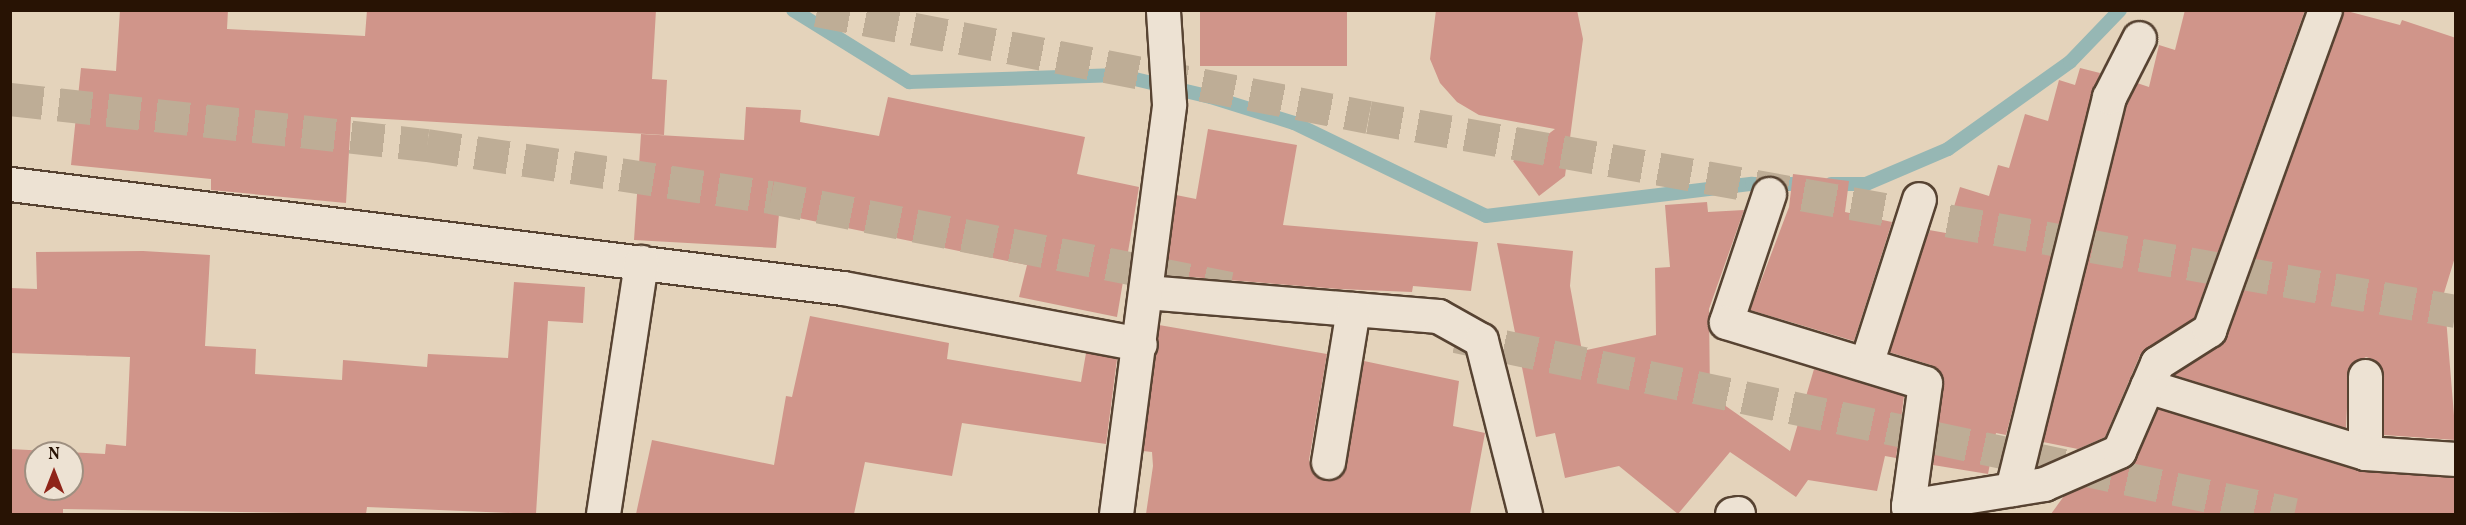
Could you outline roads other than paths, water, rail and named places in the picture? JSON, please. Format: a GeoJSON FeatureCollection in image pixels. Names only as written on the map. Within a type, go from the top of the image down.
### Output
{"type":"FeatureCollection","features":[{"type":"Feature","properties":{"kind":"street"},"geometry":{"type":"LineString","coordinates":[[1116,514],[1140,344],[1168,104],[1163,10]]}},
{"type":"Feature","properties":{"kind":"street"},"geometry":{"type":"LineString","coordinates":[[1769,194],[1726,322],[1924,383],[1908,510],[2043,484],[2119,451],[2157,363],[2209,330],[2325,10]]}},
{"type":"Feature","properties":{"kind":"street"},"geometry":{"type":"LineString","coordinates":[[2012,489],[2109,97],[2139,38]]}},
{"type":"Feature","properties":{"kind":"street"},"geometry":{"type":"LineString","coordinates":[[10,184],[843,288],[1140,344]]}},
{"type":"Feature","properties":{"kind":"street"},"geometry":{"type":"LineString","coordinates":[[1866,364],[1919,199]]}},
{"type":"Feature","properties":{"kind":"street"},"geometry":{"type":"LineString","coordinates":[[603,514],[641,262]]}},
{"type":"Feature","properties":{"kind":"street"},"geometry":{"type":"LineString","coordinates":[[1146,292],[1438,316],[1481,340],[1526,514]]}},
{"type":"Feature","properties":{"kind":"street"},"geometry":{"type":"LineString","coordinates":[[1328,462],[1353,309]]}},
{"type":"Feature","properties":{"kind":"street"},"geometry":{"type":"LineString","coordinates":[[2365,376],[2365,453]]}},
{"type":"Feature","properties":{"kind":"street"},"geometry":{"type":"LineString","coordinates":[[2147,386],[2365,453],[2456,459]]}},
{"type":"Feature","properties":{"kind":"waterway"},"geometry":{"type":"LineString","coordinates":[[793,10],[909,82],[1118,75],[1211,97],[1294,123],[1486,216],[1752,184],[1808,184]]}},
{"type":"Feature","properties":{"kind":"waterway"},"geometry":{"type":"LineString","coordinates":[[1831,184],[1866,184],[1948,149],[2070,62],[2120,10]]}},
{"type":"Feature","properties":{"kind":"tunnel"},"geometry":{"type":"LineString","coordinates":[[817,10],[1369,117],[2456,311]]}},
{"type":"Feature","properties":{"kind":"tunnel"},"geometry":{"type":"LineString","coordinates":[[10,99],[427,145],[771,197],[1230,288]]}},
{"type":"Feature","properties":{"kind":"tunnel"},"geometry":{"type":"LineString","coordinates":[[1456,336],[2294,514]]}}]}
